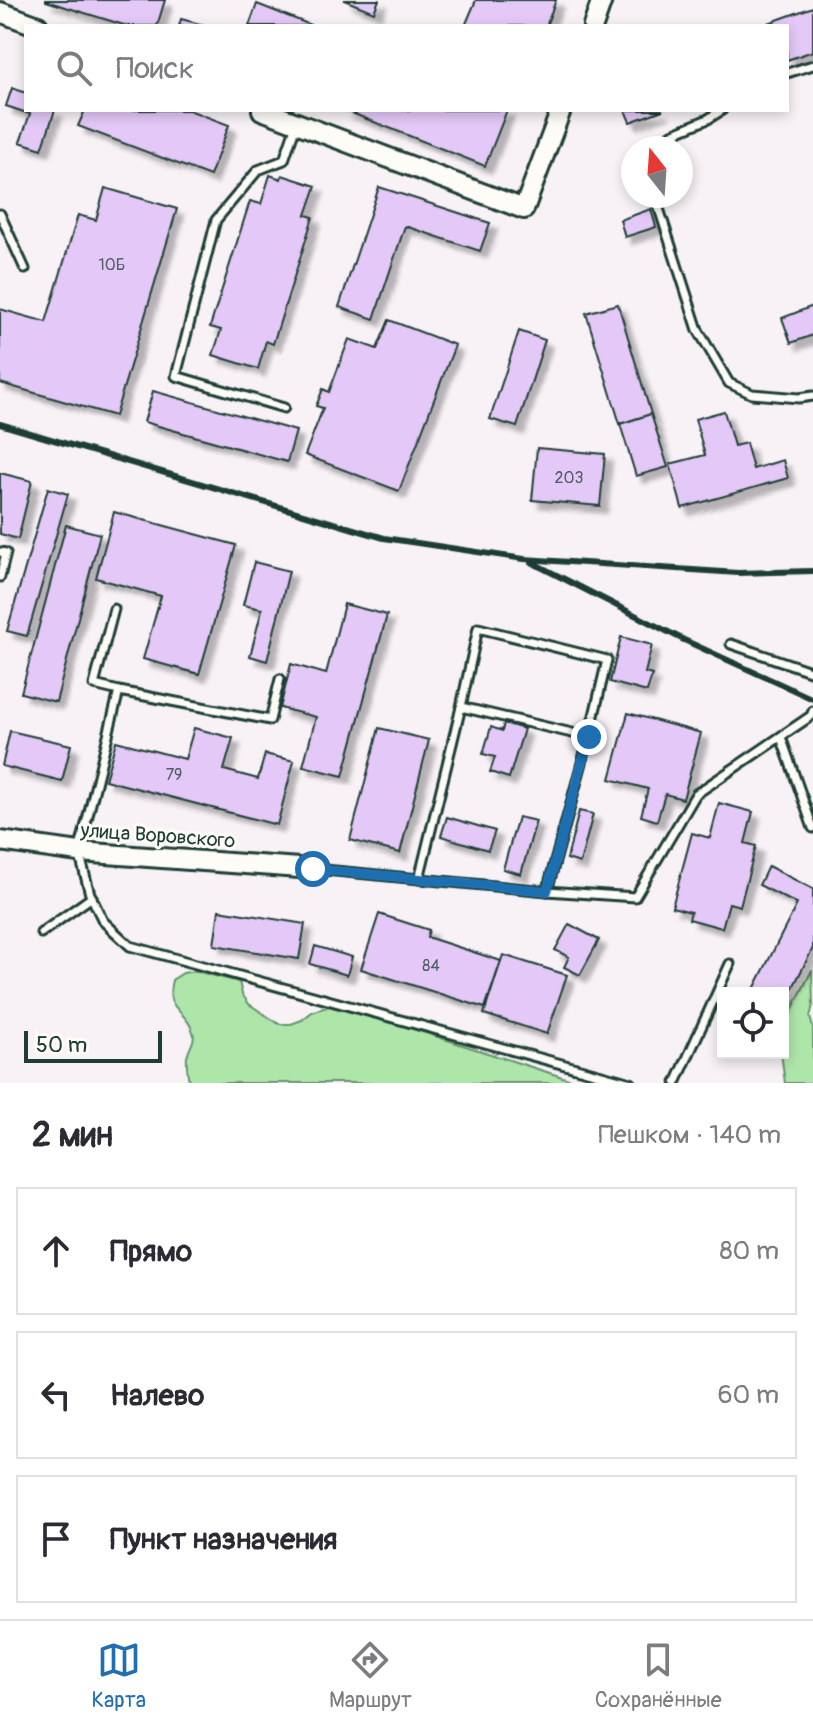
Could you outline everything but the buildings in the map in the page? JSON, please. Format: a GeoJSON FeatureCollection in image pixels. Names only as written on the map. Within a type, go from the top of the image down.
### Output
{"type":"FeatureCollection","features":[{"type":"Feature","properties":{"kind":"street"},"geometry":{"type":"LineString","coordinates":[[594,24],[602,0]]}},
{"type":"Feature","properties":{"kind":"street"},"geometry":{"type":"LineString","coordinates":[[0,12],[33,24]]}},
{"type":"Feature","properties":{"kind":"street"},"geometry":{"type":"LineString","coordinates":[[267,112],[524,209],[560,112]]}},
{"type":"Feature","properties":{"kind":"street","name":"улица Воровского"},"geometry":{"type":"LineString","coordinates":[[0,841],[79,852],[313,869]]}},
{"type":"Feature","properties":{"kind":"lane"},"geometry":{"type":"LineString","coordinates":[[789,72],[813,65]]}},
{"type":"Feature","properties":{"kind":"lane"},"geometry":{"type":"LineString","coordinates":[[670,136],[719,112]]}},
{"type":"Feature","properties":{"kind":"lane"},"geometry":{"type":"LineString","coordinates":[[284,408],[176,376],[216,220],[258,170],[284,160],[296,123]]}},
{"type":"Feature","properties":{"kind":"lane"},"geometry":{"type":"LineString","coordinates":[[659,208],[698,330],[729,383],[752,394],[799,398],[813,396]]}},
{"type":"Feature","properties":{"kind":"lane"},"geometry":{"type":"LineString","coordinates":[[0,214],[25,269]]}},
{"type":"Feature","properties":{"kind":"lane"},"geometry":{"type":"LineString","coordinates":[[0,552],[6,553],[0,577]]}},
{"type":"Feature","properties":{"kind":"lane"},"geometry":{"type":"LineString","coordinates":[[114,609],[94,685],[270,720],[280,679]]}},
{"type":"Feature","properties":{"kind":"lane"},"geometry":{"type":"LineString","coordinates":[[419,879],[478,628],[607,660],[547,891]]}},
{"type":"Feature","properties":{"kind":"lane"},"geometry":{"type":"LineString","coordinates":[[731,644],[813,672]]}},
{"type":"Feature","properties":{"kind":"lane"},"geometry":{"type":"LineString","coordinates":[[119,691],[79,852],[92,897],[103,921],[130,946],[631,1083]]}},
{"type":"Feature","properties":{"kind":"lane"},"geometry":{"type":"LineString","coordinates":[[461,707],[589,737]]}},
{"type":"Feature","properties":{"kind":"lane"},"geometry":{"type":"LineString","coordinates":[[313,869],[635,897],[696,794],[811,716],[813,711]]}},
{"type":"Feature","properties":{"kind":"lane"},"geometry":{"type":"LineString","coordinates":[[781,737],[813,828]]}},
{"type":"Feature","properties":{"kind":"lane"},"geometry":{"type":"LineString","coordinates":[[41,933],[92,897]]}},
{"type":"Feature","properties":{"kind":"lane"},"geometry":{"type":"LineString","coordinates":[[676,1083],[730,964]]}},
{"type":"Feature","properties":{"kind":"green space"},"geometry":{"type":"Polygon","coordinates":[[[812,970],[813,1005],[810,1017],[813,1028],[813,1083],[785,1083],[782,1059],[789,1059],[789,1016],[812,970]]]}},
{"type":"Feature","properties":{"kind":"green space"},"geometry":{"type":"Polygon","coordinates":[[[195,971],[239,982],[249,1004],[279,1024],[291,1024],[335,1004],[581,1083],[189,1083],[187,1057],[194,1035],[190,1024],[173,1004],[170,990],[172,980],[183,973],[195,971]]]}},
{"type":"Feature","properties":{"kind":"railway"},"geometry":{"type":"LineString","coordinates":[[0,424],[384,538],[524,559],[738,573],[813,571]]}},
{"type":"Feature","properties":{"kind":"railway"},"geometry":{"type":"LineString","coordinates":[[531,562],[684,640],[813,699]]}},
{"type":"Feature","properties":{"kind":"route"},"geometry":{"type":"LineString","coordinates":[[313,869],[547,891],[589,737]]}}]}
